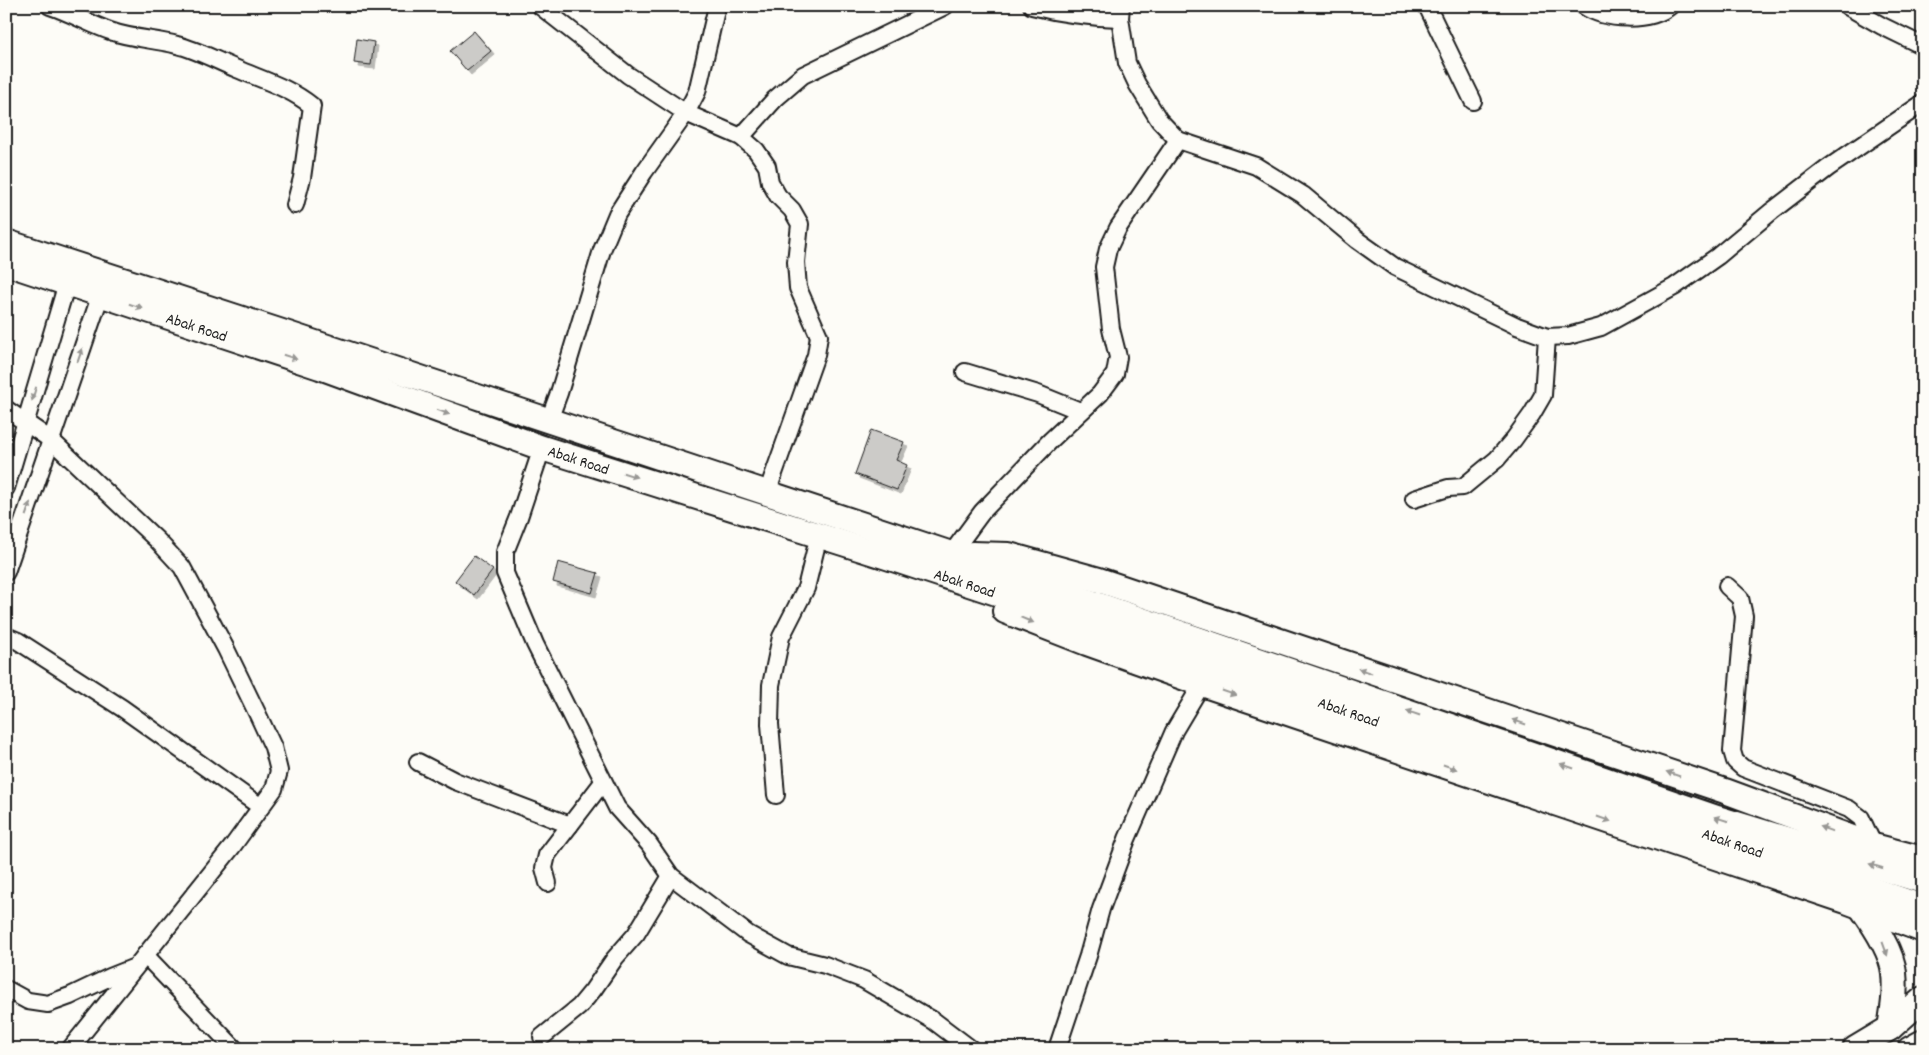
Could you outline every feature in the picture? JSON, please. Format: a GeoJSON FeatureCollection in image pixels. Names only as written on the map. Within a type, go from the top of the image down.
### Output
{"type":"FeatureCollection","features":[{"type":"Feature","properties":{"kind":"highway","name":"Abak Road"},"geometry":{"type":"LineString","coordinates":[[6,242],[70,273],[542,448],[887,556],[1215,665],[1923,906]]}},
{"type":"Feature","properties":{"kind":"highway","name":"Abak Road"},"geometry":{"type":"LineString","coordinates":[[6,263],[70,273]]}},
{"type":"Feature","properties":{"kind":"highway","name":"Abak Road"},"geometry":{"type":"LineString","coordinates":[[104,285],[549,420],[951,554],[1717,818],[1923,881]]}},
{"type":"Feature","properties":{"kind":"highway"},"geometry":{"type":"LineString","coordinates":[[951,554],[1009,555],[1099,580],[1725,791],[1874,846],[1923,859]]}},
{"type":"Feature","properties":{"kind":"highway"},"geometry":{"type":"LineString","coordinates":[[887,556],[993,606],[1086,643],[1202,684],[1861,906],[1923,930]]}},
{"type":"Feature","properties":{"kind":"highway"},"geometry":{"type":"LineString","coordinates":[[1861,906],[1880,934],[1894,972],[1894,1005],[1890,1028]]}},
{"type":"Feature","properties":{"kind":"highway"},"geometry":{"type":"LineString","coordinates":[[1855,1049],[1890,1028],[1923,999]]}},
{"type":"Feature","properties":{"kind":"highway"},"geometry":{"type":"LineString","coordinates":[[1910,1049],[1923,1042]]}},
{"type":"Feature","properties":{"kind":"highway"},"geometry":{"type":"LineString","coordinates":[[1916,1049],[1923,1048]]}},
{"type":"Feature","properties":{"kind":"street"},"geometry":{"type":"LineString","coordinates":[[50,6],[110,32],[146,40],[177,44],[205,54],[302,97],[312,106],[302,178],[295,205]]}},
{"type":"Feature","properties":{"kind":"street"},"geometry":{"type":"LineString","coordinates":[[540,6],[628,75],[686,113],[741,137],[756,150],[766,166],[770,182],[778,196],[792,210],[800,224],[796,262],[798,288],[819,336],[816,355],[767,493]]}},
{"type":"Feature","properties":{"kind":"street"},"geometry":{"type":"LineString","coordinates":[[549,420],[559,393],[602,250],[618,214],[644,172],[686,113],[697,92],[717,6]]}},
{"type":"Feature","properties":{"kind":"street"},"geometry":{"type":"LineString","coordinates":[[741,137],[775,99],[803,75],[945,6]]}},
{"type":"Feature","properties":{"kind":"street"},"geometry":{"type":"LineString","coordinates":[[1032,6],[1067,14],[1120,12],[1127,63],[1137,84],[1159,120],[1178,140],[1256,166],[1303,195],[1357,240],[1395,267],[1517,326],[1547,337],[1568,336],[1601,327],[1674,286],[1718,256],[1828,168],[1923,103]]}},
{"type":"Feature","properties":{"kind":"street"},"geometry":{"type":"LineString","coordinates":[[1427,6],[1473,101]]}},
{"type":"Feature","properties":{"kind":"street"},"geometry":{"type":"LineString","coordinates":[[1584,6],[1594,13],[1638,19],[1670,6]]}},
{"type":"Feature","properties":{"kind":"street"},"geometry":{"type":"LineString","coordinates":[[1847,6],[1923,46]]}},
{"type":"Feature","properties":{"kind":"street"},"geometry":{"type":"LineString","coordinates":[[951,554],[982,512],[1080,411],[1100,394],[1116,374],[1118,357],[1111,329],[1104,267],[1108,249],[1118,228],[1178,140]]}},
{"type":"Feature","properties":{"kind":"street"},"geometry":{"type":"LineString","coordinates":[[6,488],[70,273]]}},
{"type":"Feature","properties":{"kind":"street"},"geometry":{"type":"LineString","coordinates":[[6,572],[104,285]]}},
{"type":"Feature","properties":{"kind":"street"},"geometry":{"type":"LineString","coordinates":[[1414,499],[1448,488],[1464,487],[1497,459],[1514,439],[1543,395],[1547,337]]}},
{"type":"Feature","properties":{"kind":"street"},"geometry":{"type":"LineString","coordinates":[[965,372],[1038,394],[1080,411]]}},
{"type":"Feature","properties":{"kind":"street"},"geometry":{"type":"LineString","coordinates":[[6,409],[51,440],[157,540],[182,567],[226,648],[273,747],[278,771],[274,789],[232,847],[70,1049]]}},
{"type":"Feature","properties":{"kind":"street"},"geometry":{"type":"LineString","coordinates":[[542,448],[505,552],[505,573],[535,644],[617,808],[649,844],[671,876],[748,934],[788,956],[825,965],[864,980],[934,1021],[971,1049]]}},
{"type":"Feature","properties":{"kind":"street"},"geometry":{"type":"LineString","coordinates":[[776,795],[770,724],[771,684],[781,637],[806,588],[819,535]]}},
{"type":"Feature","properties":{"kind":"street"},"geometry":{"type":"LineString","coordinates":[[1727,586],[1740,598],[1744,616],[1732,751],[1735,761],[1743,768],[1849,809],[1861,818],[1874,846]]}},
{"type":"Feature","properties":{"kind":"street"},"geometry":{"type":"LineString","coordinates":[[6,636],[18,641],[122,708],[261,807]]}},
{"type":"Feature","properties":{"kind":"street"},"geometry":{"type":"LineString","coordinates":[[1057,1049],[1088,956],[1101,909],[1127,839],[1174,731],[1202,684]]}},
{"type":"Feature","properties":{"kind":"street"},"geometry":{"type":"LineString","coordinates":[[418,762],[455,781],[570,825]]}},
{"type":"Feature","properties":{"kind":"street"},"geometry":{"type":"LineString","coordinates":[[548,883],[544,868],[547,855],[604,782]]}},
{"type":"Feature","properties":{"kind":"street"},"geometry":{"type":"LineString","coordinates":[[542,1037],[579,1007],[593,990],[615,958],[636,934],[671,876]]}},
{"type":"Feature","properties":{"kind":"street"},"geometry":{"type":"LineString","coordinates":[[6,989],[28,1001],[48,1004],[70,996],[140,961]]}},
{"type":"Feature","properties":{"kind":"street"},"geometry":{"type":"LineString","coordinates":[[140,961],[235,1049]]}},
{"type":"Feature","properties":{"kind":"building"},"geometry":{"type":"Polygon","coordinates":[[[474,31],[491,51],[467,71],[450,51],[474,31]]]}},
{"type":"Feature","properties":{"kind":"building"},"geometry":{"type":"Polygon","coordinates":[[[357,39],[374,42],[371,65],[354,63],[357,39]]]}},
{"type":"Feature","properties":{"kind":"building"},"geometry":{"type":"Polygon","coordinates":[[[871,430],[904,442],[896,460],[907,465],[897,490],[855,474],[871,430]]]}},
{"type":"Feature","properties":{"kind":"building"},"geometry":{"type":"Polygon","coordinates":[[[474,556],[493,570],[474,595],[455,581],[474,556]]]}},
{"type":"Feature","properties":{"kind":"building"},"geometry":{"type":"Polygon","coordinates":[[[558,562],[598,573],[592,593],[553,582],[558,562]]]}}]}
